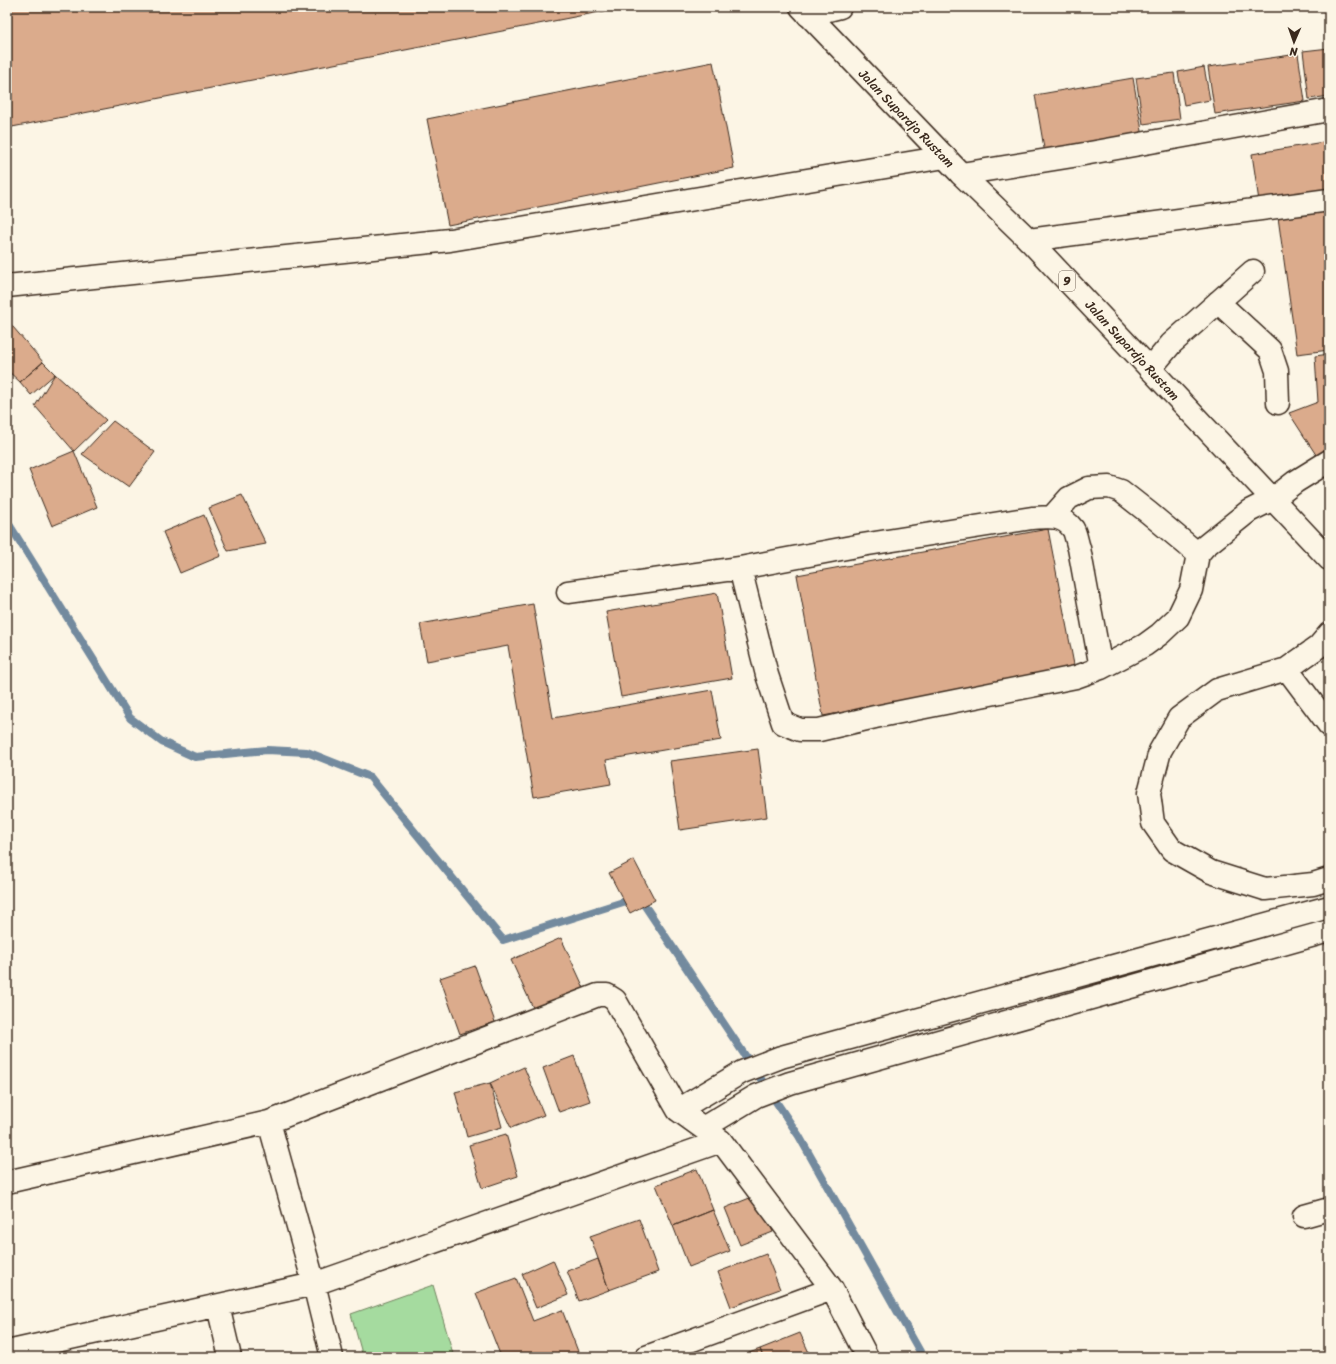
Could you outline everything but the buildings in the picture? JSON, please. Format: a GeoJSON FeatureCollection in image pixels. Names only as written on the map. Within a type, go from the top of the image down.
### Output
{"type":"FeatureCollection","features":[{"type":"Feature","properties":{"kind":"main road"},"geometry":{"type":"LineString","coordinates":[[805,11],[840,7]]}},
{"type":"Feature","properties":{"kind":"main road","name":"Jalan Supardjo Rustam"},"geometry":{"type":"LineString","coordinates":[[805,11],[945,158],[1029,240],[1329,559]]}},
{"type":"Feature","properties":{"kind":"main road"},"geometry":{"type":"LineString","coordinates":[[961,174],[1073,156],[1329,110]]}},
{"type":"Feature","properties":{"kind":"main road"},"geometry":{"type":"LineString","coordinates":[[7,286],[450,240],[945,158]]}},
{"type":"Feature","properties":{"kind":"main road"},"geometry":{"type":"LineString","coordinates":[[1029,240],[1329,200]]}},
{"type":"Feature","properties":{"kind":"main road"},"geometry":{"type":"LineString","coordinates":[[1150,369],[1171,344],[1252,271]]}},
{"type":"Feature","properties":{"kind":"main road"},"geometry":{"type":"LineString","coordinates":[[1218,302],[1270,350],[1278,371],[1278,403]]}},
{"type":"Feature","properties":{"kind":"main road"},"geometry":{"type":"LineString","coordinates":[[740,568],[767,675],[783,723],[800,730],[819,730],[875,717],[1076,677],[1101,668],[1145,645],[1160,634],[1178,616],[1191,590],[1198,554],[1204,547],[1249,511],[1273,499],[1295,482],[1329,461]]}},
{"type":"Feature","properties":{"kind":"main road"},"geometry":{"type":"LineString","coordinates":[[1053,516],[1069,498],[1089,488],[1109,487],[1121,491],[1198,554]]}},
{"type":"Feature","properties":{"kind":"main road"},"geometry":{"type":"LineString","coordinates":[[568,592],[740,568],[862,545],[1053,516],[1061,519],[1074,530],[1079,548],[1101,668]]}},
{"type":"Feature","properties":{"kind":"main road"},"geometry":{"type":"LineString","coordinates":[[1329,634],[1318,647],[1287,669],[1217,690],[1179,718],[1160,751],[1150,793],[1153,823],[1172,850],[1211,872],[1265,889],[1313,884],[1329,879]]}},
{"type":"Feature","properties":{"kind":"main road"},"geometry":{"type":"LineString","coordinates":[[1287,669],[1329,725]]}},
{"type":"Feature","properties":{"kind":"main road"},"geometry":{"type":"LineString","coordinates":[[678,1110],[742,1072],[782,1057],[1329,907]]}},
{"type":"Feature","properties":{"kind":"main road"},"geometry":{"type":"LineString","coordinates":[[703,1128],[756,1096],[790,1083],[1329,931]]}},
{"type":"Feature","properties":{"kind":"main road"},"geometry":{"type":"LineString","coordinates":[[7,1182],[269,1122],[598,995],[607,995],[615,1000],[619,1006],[626,1021],[678,1110],[721,1141],[832,1289],[867,1357]]}},
{"type":"Feature","properties":{"kind":"main road"},"geometry":{"type":"LineString","coordinates":[[269,1122],[314,1284],[332,1357]]}},
{"type":"Feature","properties":{"kind":"main road"},"geometry":{"type":"LineString","coordinates":[[7,1352],[314,1284],[721,1141]]}},
{"type":"Feature","properties":{"kind":"main road"},"geometry":{"type":"LineString","coordinates":[[1304,1216],[1329,1209]]}},
{"type":"Feature","properties":{"kind":"main road"},"geometry":{"type":"LineString","coordinates":[[646,1357],[832,1289]]}},
{"type":"Feature","properties":{"kind":"main road"},"geometry":{"type":"LineString","coordinates":[[218,1306],[230,1357]]}},
{"type":"Feature","properties":{"kind":"green space"},"geometry":{"type":"Polygon","coordinates":[[[433,1285],[454,1357],[363,1357],[351,1314],[433,1285]]]}},
{"type":"Feature","properties":{"kind":"waterway"},"geometry":{"type":"LineString","coordinates":[[7,521],[130,718],[162,742],[195,757],[267,750],[307,752],[370,777],[503,940],[639,897],[799,1136],[923,1357]]}}]}
